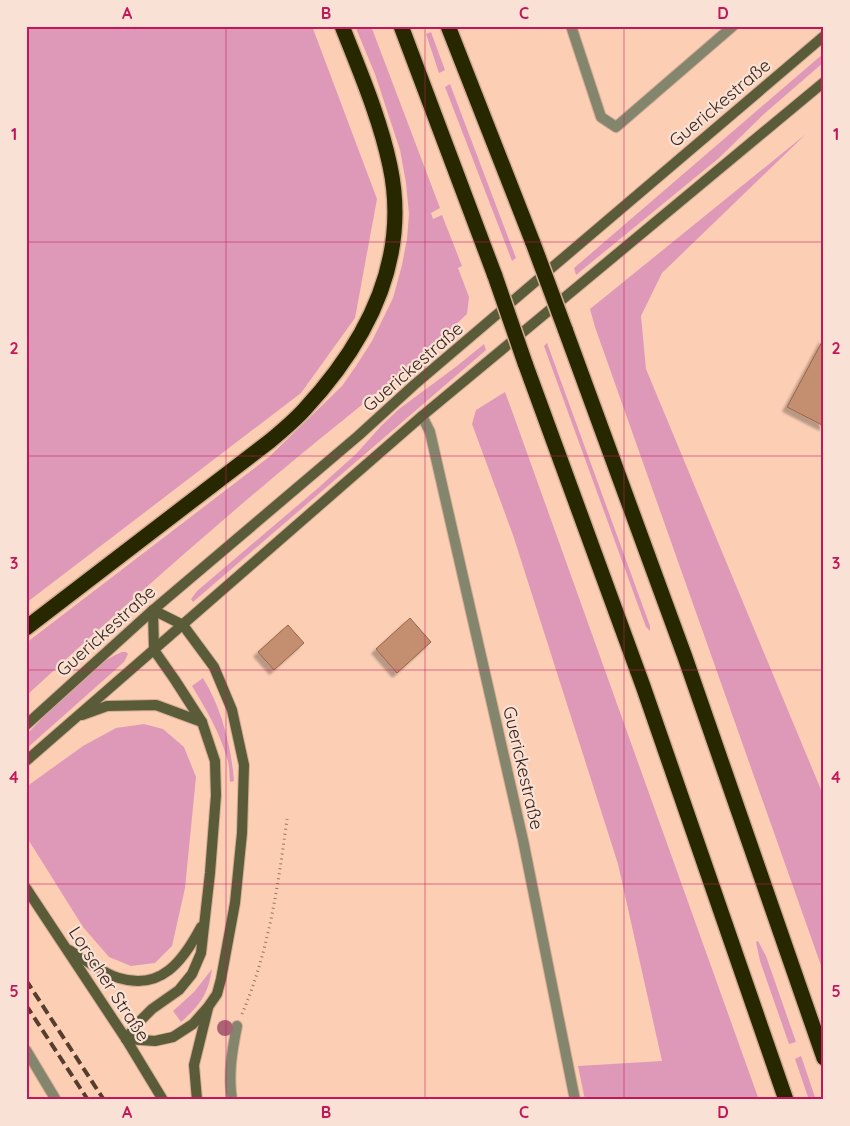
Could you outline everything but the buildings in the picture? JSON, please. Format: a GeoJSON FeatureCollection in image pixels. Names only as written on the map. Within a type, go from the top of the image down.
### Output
{"type":"FeatureCollection","features":[{"type":"Feature","properties":{"kind":"highway"},"geometry":{"type":"LineString","coordinates":[[26,628],[277,435],[303,411],[333,376],[356,343],[372,313],[385,280],[394,242],[394,201],[390,167],[370,98],[342,26]]}},
{"type":"Feature","properties":{"kind":"highway"},"geometry":{"type":"LineString","coordinates":[[401,26],[495,276],[524,363],[643,686],[786,1100]]}},
{"type":"Feature","properties":{"kind":"highway"},"geometry":{"type":"LineString","coordinates":[[448,26],[565,329],[685,657],[824,1058]]}},
{"type":"Feature","properties":{"kind":"main road","name":"Guerickestraße"},"geometry":{"type":"LineString","coordinates":[[26,725],[153,610],[824,36]]}},
{"type":"Feature","properties":{"kind":"main road"},"geometry":{"type":"LineString","coordinates":[[26,761],[422,416],[824,82]]}},
{"type":"Feature","properties":{"kind":"main road"},"geometry":{"type":"LineString","coordinates":[[153,610],[183,625],[206,656],[232,710],[244,765],[242,833],[235,903],[217,994],[193,1024],[173,1037],[155,1041],[126,1039],[152,1009],[180,990],[192,974],[201,953],[216,796],[215,760],[202,722],[154,650],[153,610]]}},
{"type":"Feature","properties":{"kind":"main road"},"geometry":{"type":"LineString","coordinates":[[76,716],[107,706],[156,705],[202,722]]}},
{"type":"Feature","properties":{"kind":"main road","name":"Lorscher Straße"},"geometry":{"type":"LineString","coordinates":[[26,888],[126,1039],[163,1100]]}},
{"type":"Feature","properties":{"kind":"main road"},"geometry":{"type":"LineString","coordinates":[[67,949],[118,978],[138,982],[149,981],[160,976],[178,962],[190,948],[203,922]]}},
{"type":"Feature","properties":{"kind":"main road"},"geometry":{"type":"LineString","coordinates":[[197,1100],[194,1065],[208,1007]]}},
{"type":"Feature","properties":{"kind":"street"},"geometry":{"type":"LineString","coordinates":[[572,26],[601,117],[616,127],[733,26]]}},
{"type":"Feature","properties":{"kind":"street","name":"Guerickestraße"},"geometry":{"type":"LineString","coordinates":[[422,416],[430,432],[521,830],[575,1100]]}},
{"type":"Feature","properties":{"kind":"street"},"geometry":{"type":"LineString","coordinates":[[232,1100],[230,1058],[237,1026]]}},
{"type":"Feature","properties":{"kind":"street"},"geometry":{"type":"LineString","coordinates":[[26,1050],[56,1100]]}},
{"type":"Feature","properties":{"kind":"path"},"geometry":{"type":"LineString","coordinates":[[237,1026],[254,986],[275,905],[287,819]]}},
{"type":"Feature","properties":{"kind":"shaded area"},"geometry":{"type":"Polygon","coordinates":[[[26,26],[312,26],[377,199],[355,318],[301,393],[26,603],[26,26]]]}},
{"type":"Feature","properties":{"kind":"shaded area"},"geometry":{"type":"Polygon","coordinates":[[[355,26],[371,26],[440,208],[431,213],[433,219],[442,215],[462,266],[458,268],[469,297],[467,314],[406,369],[195,544],[26,696],[26,643],[269,457],[342,386],[372,341],[393,298],[407,239],[409,214],[400,150],[375,74],[355,26]]]}},
{"type":"Feature","properties":{"kind":"shaded area"},"geometry":{"type":"Polygon","coordinates":[[[431,32],[445,70],[439,73],[426,34],[431,32]]]}},
{"type":"Feature","properties":{"kind":"shaded area"},"geometry":{"type":"Polygon","coordinates":[[[824,53],[824,62],[764,114],[719,158],[576,275],[574,268],[824,53]]]}},
{"type":"Feature","properties":{"kind":"shaded area"},"geometry":{"type":"Polygon","coordinates":[[[450,84],[516,258],[512,261],[445,87],[450,84]]]}},
{"type":"Feature","properties":{"kind":"shaded area"},"geometry":{"type":"Polygon","coordinates":[[[806,134],[662,273],[641,316],[646,369],[824,797],[824,974],[590,309],[806,134]]]}},
{"type":"Feature","properties":{"kind":"shaded area"},"geometry":{"type":"Polygon","coordinates":[[[547,343],[650,626],[650,631],[646,627],[544,346],[547,343]]]}},
{"type":"Feature","properties":{"kind":"shaded area"},"geometry":{"type":"Polygon","coordinates":[[[484,344],[486,350],[193,602],[191,599],[197,591],[356,454],[399,409],[484,344]]]}},
{"type":"Feature","properties":{"kind":"shaded area"},"geometry":{"type":"Polygon","coordinates":[[[505,392],[759,1100],[585,1100],[578,1066],[662,1061],[618,864],[513,535],[472,424],[476,410],[505,392]]]}},
{"type":"Feature","properties":{"kind":"shaded area"},"geometry":{"type":"Polygon","coordinates":[[[122,652],[128,654],[124,662],[26,749],[26,735],[59,700],[96,667],[122,652]]]}},
{"type":"Feature","properties":{"kind":"shaded area"},"geometry":{"type":"Polygon","coordinates":[[[203,678],[210,690],[224,728],[231,754],[234,781],[230,782],[228,761],[217,730],[192,686],[203,678]]]}},
{"type":"Feature","properties":{"kind":"shaded area"},"geometry":{"type":"Polygon","coordinates":[[[144,724],[163,729],[184,747],[196,777],[185,888],[172,946],[155,963],[131,966],[109,957],[83,927],[26,836],[26,787],[83,746],[116,728],[144,724]]]}},
{"type":"Feature","properties":{"kind":"shaded area"},"geometry":{"type":"Polygon","coordinates":[[[758,941],[766,956],[796,1042],[789,1044],[760,961],[756,942],[758,941]]]}},
{"type":"Feature","properties":{"kind":"shaded area"},"geometry":{"type":"Polygon","coordinates":[[[212,969],[208,986],[202,999],[181,1022],[173,1011],[194,992],[212,969]]]}},
{"type":"Feature","properties":{"kind":"shaded area"},"geometry":{"type":"Polygon","coordinates":[[[801,1056],[816,1100],[809,1100],[795,1059],[801,1056]]]}},
{"type":"Feature","properties":{"kind":"railway"},"geometry":{"type":"LineString","coordinates":[[26,980],[104,1100]]}},
{"type":"Feature","properties":{"kind":"railway"},"geometry":{"type":"LineString","coordinates":[[26,1005],[88,1100]]}}]}
